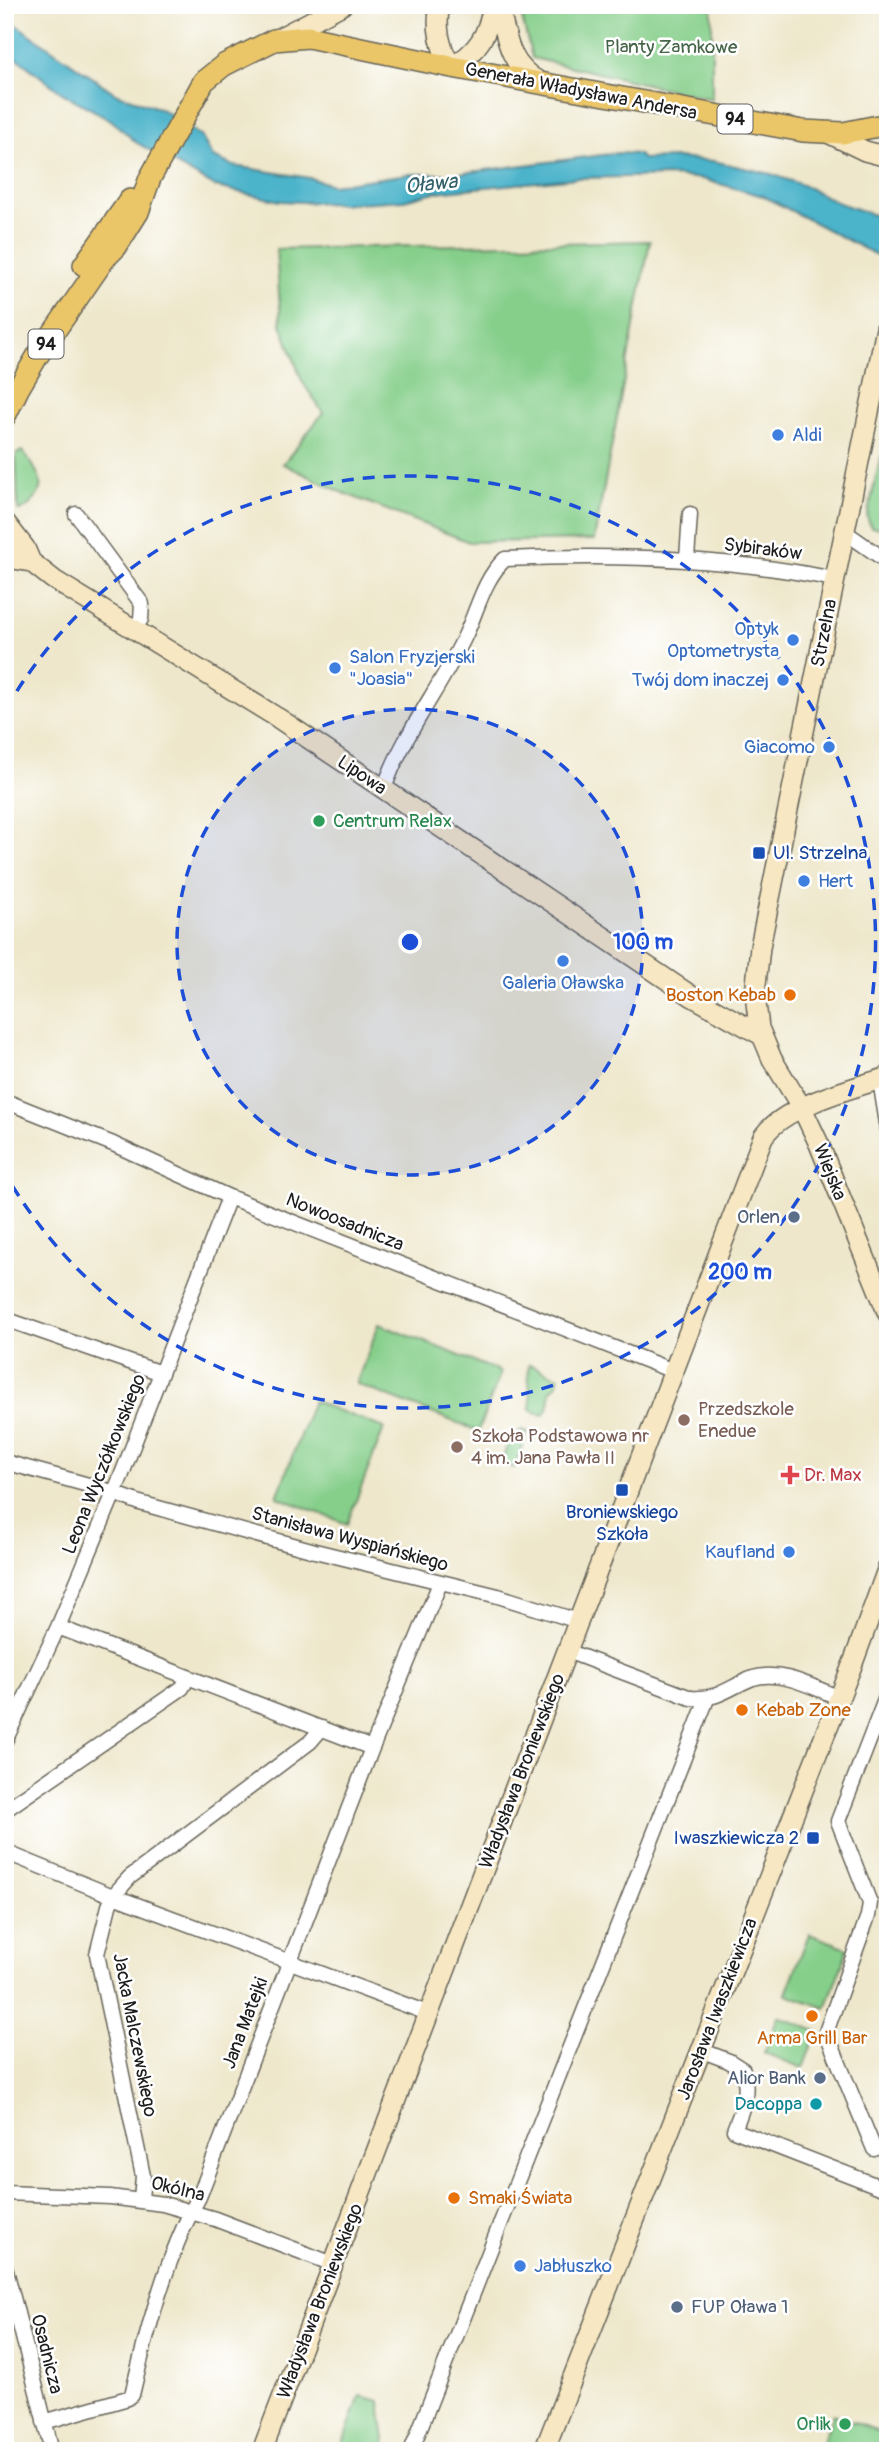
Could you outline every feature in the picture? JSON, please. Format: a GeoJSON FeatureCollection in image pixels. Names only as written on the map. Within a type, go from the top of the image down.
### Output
{"type":"FeatureCollection","features":[{"type":"Feature","properties":{"kind":"main road","name":"Generała Władysława Andersa"},"geometry":{"type":"LineString","coordinates":[[274,40],[308,37],[544,84],[740,120],[828,133],[855,132],[888,124]]}},
{"type":"Feature","properties":{"kind":"main road","name":"94"},"geometry":{"type":"LineString","coordinates":[[5,416],[38,355],[138,212],[150,178],[204,81],[224,65],[274,40]]}},
{"type":"Feature","properties":{"kind":"main road","name":"94"},"geometry":{"type":"LineString","coordinates":[[5,384],[126,204],[150,178]]}},
{"type":"Feature","properties":{"kind":"street"},"geometry":{"type":"LineString","coordinates":[[274,40],[342,5]]}},
{"type":"Feature","properties":{"kind":"street"},"geometry":{"type":"LineString","coordinates":[[440,5],[439,32],[446,58],[452,67],[461,62],[484,38],[496,5]]}},
{"type":"Feature","properties":{"kind":"street"},"geometry":{"type":"LineString","coordinates":[[496,5],[515,59],[527,75],[544,84]]}},
{"type":"Feature","properties":{"kind":"street"},"geometry":{"type":"LineString","coordinates":[[828,133],[865,151],[888,157]]}},
{"type":"Feature","properties":{"kind":"street","name":"Strzelna"},"geometry":{"type":"LineString","coordinates":[[761,1035],[755,1012],[760,947],[888,319]]}},
{"type":"Feature","properties":{"kind":"street"},"geometry":{"type":"LineString","coordinates":[[76,514],[142,604],[141,619],[134,629]]}},
{"type":"Feature","properties":{"kind":"street"},"geometry":{"type":"LineString","coordinates":[[681,559],[690,514]]}},
{"type":"Feature","properties":{"kind":"street","name":"Lipowa"},"geometry":{"type":"LineString","coordinates":[[5,522],[32,562],[88,603],[278,718],[693,998],[761,1035]]}},
{"type":"Feature","properties":{"kind":"street"},"geometry":{"type":"LineString","coordinates":[[845,531],[888,562]]}},
{"type":"Feature","properties":{"kind":"street","name":"Lipowa"},"geometry":{"type":"LineString","coordinates":[[5,549],[19,560],[32,562]]}},
{"type":"Feature","properties":{"kind":"street","name":"Sybiraków"},"geometry":{"type":"LineString","coordinates":[[384,789],[465,635],[488,580],[505,559],[681,559],[781,569],[834,579]]}},
{"type":"Feature","properties":{"kind":"street","name":"Wiejska"},"geometry":{"type":"LineString","coordinates":[[761,1035],[819,1143],[888,1314]]}},
{"type":"Feature","properties":{"kind":"street"},"geometry":{"type":"LineString","coordinates":[[884,1078],[888,1130]]}},
{"type":"Feature","properties":{"kind":"street","name":"Władysława Broniewskiego"},"geometry":{"type":"LineString","coordinates":[[262,2451],[763,1137],[779,1120],[802,1108],[884,1078]]}},
{"type":"Feature","properties":{"kind":"street","name":"Nowoosadnicza"},"geometry":{"type":"LineString","coordinates":[[5,1101],[103,1140],[229,1197],[673,1371]]}},
{"type":"Feature","properties":{"kind":"street","name":"Leona Wyczółkowskiego"},"geometry":{"type":"LineString","coordinates":[[5,1741],[58,1626],[114,1493],[229,1197]]}},
{"type":"Feature","properties":{"kind":"street"},"geometry":{"type":"LineString","coordinates":[[5,1319],[161,1373]]}},
{"type":"Feature","properties":{"kind":"street","name":"Stanisława Wyspiańskiego"},"geometry":{"type":"LineString","coordinates":[[5,1462],[140,1503],[498,1596],[578,1621]]}},
{"type":"Feature","properties":{"kind":"street","name":"Jarosława Iwaszkiewicza"},"geometry":{"type":"LineString","coordinates":[[544,2451],[888,1567]]}},
{"type":"Feature","properties":{"kind":"street","name":"Jana Matejki"},"geometry":{"type":"LineString","coordinates":[[44,2422],[132,2395],[141,2349],[191,2211],[199,2197],[372,1748],[440,1583]]}},
{"type":"Feature","properties":{"kind":"street"},"geometry":{"type":"LineString","coordinates":[[58,1626],[372,1748]]}},
{"type":"Feature","properties":{"kind":"street"},"geometry":{"type":"LineString","coordinates":[[568,1651],[675,1694],[707,1699],[754,1678],[768,1675],[779,1676],[838,1698]]}},
{"type":"Feature","properties":{"kind":"street"},"geometry":{"type":"LineString","coordinates":[[6,1809],[182,1688],[188,1678]]}},
{"type":"Feature","properties":{"kind":"street"},"geometry":{"type":"LineString","coordinates":[[874,2149],[826,2032],[868,1916],[870,1903],[838,1821],[888,1692]]}},
{"type":"Feature","properties":{"kind":"street"},"geometry":{"type":"LineString","coordinates":[[411,2451],[707,1699]]}},
{"type":"Feature","properties":{"kind":"street","name":"Jacka Malczewskiego"},"geometry":{"type":"LineString","coordinates":[[141,2200],[143,2176],[97,1954],[106,1914],[113,1896],[130,1877],[310,1742],[322,1728]]}},
{"type":"Feature","properties":{"kind":"street"},"geometry":{"type":"LineString","coordinates":[[5,1852],[113,1896],[430,2014]]}},
{"type":"Feature","properties":{"kind":"street"},"geometry":{"type":"LineString","coordinates":[[700,2050],[729,2061],[743,2070],[746,2101],[734,2130],[888,2190]]}},
{"type":"Feature","properties":{"kind":"street","name":"Okólna"},"geometry":{"type":"LineString","coordinates":[[5,2193],[141,2200],[191,2211],[333,2264]]}},
{"type":"Feature","properties":{"kind":"street","name":"Osadnicza"},"geometry":{"type":"LineString","coordinates":[[6,2271],[52,2451]]}},
{"type":"Feature","properties":{"kind":"green space","name":"Planty Zamkowe"},"geometry":{"type":"Polygon","coordinates":[[[519,5],[712,5],[712,99],[532,58],[519,5]]]}},
{"type":"Feature","properties":{"kind":"green space"},"geometry":{"type":"Polygon","coordinates":[[[650,241],[594,540],[469,542],[341,492],[283,464],[323,413],[302,381],[281,324],[276,249],[650,241]]]}},
{"type":"Feature","properties":{"kind":"green space"},"geometry":{"type":"Polygon","coordinates":[[[888,440],[888,529],[871,527],[867,517],[879,464],[888,440]]]}},
{"type":"Feature","properties":{"kind":"green space"},"geometry":{"type":"Polygon","coordinates":[[[22,451],[38,475],[40,490],[31,504],[21,511],[18,510],[16,454],[22,451]]]}},
{"type":"Feature","properties":{"kind":"green space"},"geometry":{"type":"Polygon","coordinates":[[[379,1324],[501,1372],[478,1431],[356,1384],[379,1324]]]}},
{"type":"Feature","properties":{"kind":"green space"},"geometry":{"type":"Polygon","coordinates":[[[529,1364],[559,1377],[556,1386],[550,1391],[548,1407],[542,1415],[530,1410],[529,1364]]]}},
{"type":"Feature","properties":{"kind":"green space"},"geometry":{"type":"Polygon","coordinates":[[[313,1401],[384,1428],[347,1524],[277,1497],[313,1401]]]}},
{"type":"Feature","properties":{"kind":"green space"},"geometry":{"type":"Polygon","coordinates":[[[521,1430],[528,1432],[514,1468],[501,1463],[509,1441],[521,1430]]]}},
{"type":"Feature","properties":{"kind":"green space"},"geometry":{"type":"Polygon","coordinates":[[[809,1934],[848,1948],[826,2008],[786,1994],[809,1934]]]}},
{"type":"Feature","properties":{"kind":"green space"},"geometry":{"type":"Polygon","coordinates":[[[778,2016],[817,2031],[803,2068],[764,2053],[778,2016]]]}},
{"type":"Feature","properties":{"kind":"green space"},"geometry":{"type":"Polygon","coordinates":[[[360,2396],[380,2401],[386,2448],[393,2451],[340,2451],[360,2396]]]}},
{"type":"Feature","properties":{"kind":"green space","name":"Orlik"},"geometry":{"type":"Polygon","coordinates":[[[833,2414],[888,2435],[888,2451],[819,2451],[833,2414]]]}},
{"type":"Feature","properties":{"kind":"water","name":"Oława"},"geometry":{"type":"Polygon","coordinates":[[[5,17],[115,93],[161,109],[201,136],[213,157],[234,166],[310,178],[332,185],[408,174],[454,174],[618,153],[637,154],[643,159],[713,161],[771,174],[805,186],[839,203],[888,220],[888,257],[874,254],[763,196],[702,179],[675,176],[577,178],[435,192],[404,200],[343,204],[280,201],[216,187],[137,143],[111,120],[62,93],[5,49],[5,17]]]}},
{"type":"Feature","properties":{"kind":"place","name":"Aldi"},"geometry":{"type":"Point","coordinates":[778,435]}},
{"type":"Feature","properties":{"kind":"place","name":"Optyk Optometrysta"},"geometry":{"type":"Point","coordinates":[793,640]}},
{"type":"Feature","properties":{"kind":"place","name":"Salon Fryzjerski \"Joasia\""},"geometry":{"type":"Point","coordinates":[335,668]}},
{"type":"Feature","properties":{"kind":"place","name":"Twój dom inaczej"},"geometry":{"type":"Point","coordinates":[783,680]}},
{"type":"Feature","properties":{"kind":"place","name":"Giacomo"},"geometry":{"type":"Point","coordinates":[829,747]}},
{"type":"Feature","properties":{"kind":"place","name":"Centrum Relax"},"geometry":{"type":"Point","coordinates":[319,821]}},
{"type":"Feature","properties":{"kind":"place","name":"Ul. Strzelna"},"geometry":{"type":"Point","coordinates":[759,853]}},
{"type":"Feature","properties":{"kind":"place","name":"Hert"},"geometry":{"type":"Point","coordinates":[804,881]}},
{"type":"Feature","properties":{"kind":"place","name":"Galeria Oławska"},"geometry":{"type":"Point","coordinates":[563,961]}},
{"type":"Feature","properties":{"kind":"place","name":"Boston Kebab"},"geometry":{"type":"Point","coordinates":[790,995]}},
{"type":"Feature","properties":{"kind":"place","name":"Orlen"},"geometry":{"type":"Point","coordinates":[794,1217]}},
{"type":"Feature","properties":{"kind":"place","name":"Przedszkole Enedue"},"geometry":{"type":"Point","coordinates":[684,1420]}},
{"type":"Feature","properties":{"kind":"place","name":"Szkoła Podstawowa nr 4 im. Jana Pawła II"},"geometry":{"type":"Point","coordinates":[457,1447]}},
{"type":"Feature","properties":{"kind":"place","name":"Dr. Max"},"geometry":{"type":"Point","coordinates":[790,1475]}},
{"type":"Feature","properties":{"kind":"place","name":"Broniewskiego Szkoła"},"geometry":{"type":"Point","coordinates":[622,1490]}},
{"type":"Feature","properties":{"kind":"place","name":"Kaufland"},"geometry":{"type":"Point","coordinates":[789,1552]}},
{"type":"Feature","properties":{"kind":"place","name":"Kebab Zone"},"geometry":{"type":"Point","coordinates":[742,1710]}},
{"type":"Feature","properties":{"kind":"place","name":"Iwaszkiewicza 2"},"geometry":{"type":"Point","coordinates":[813,1838]}},
{"type":"Feature","properties":{"kind":"place","name":"Arma Grill Bar"},"geometry":{"type":"Point","coordinates":[812,2016]}},
{"type":"Feature","properties":{"kind":"place","name":"Alior Bank"},"geometry":{"type":"Point","coordinates":[820,2078]}},
{"type":"Feature","properties":{"kind":"place","name":"Dacoppa"},"geometry":{"type":"Point","coordinates":[816,2104]}},
{"type":"Feature","properties":{"kind":"place","name":"Smaki Świata"},"geometry":{"type":"Point","coordinates":[454,2198]}},
{"type":"Feature","properties":{"kind":"place","name":"Jabłuszko"},"geometry":{"type":"Point","coordinates":[520,2266]}},
{"type":"Feature","properties":{"kind":"place","name":"FUP Oława 1"},"geometry":{"type":"Point","coordinates":[677,2307]}},
{"type":"Feature","properties":{"kind":"place","name":"Orlik"},"geometry":{"type":"Point","coordinates":[845,2424]}}]}
